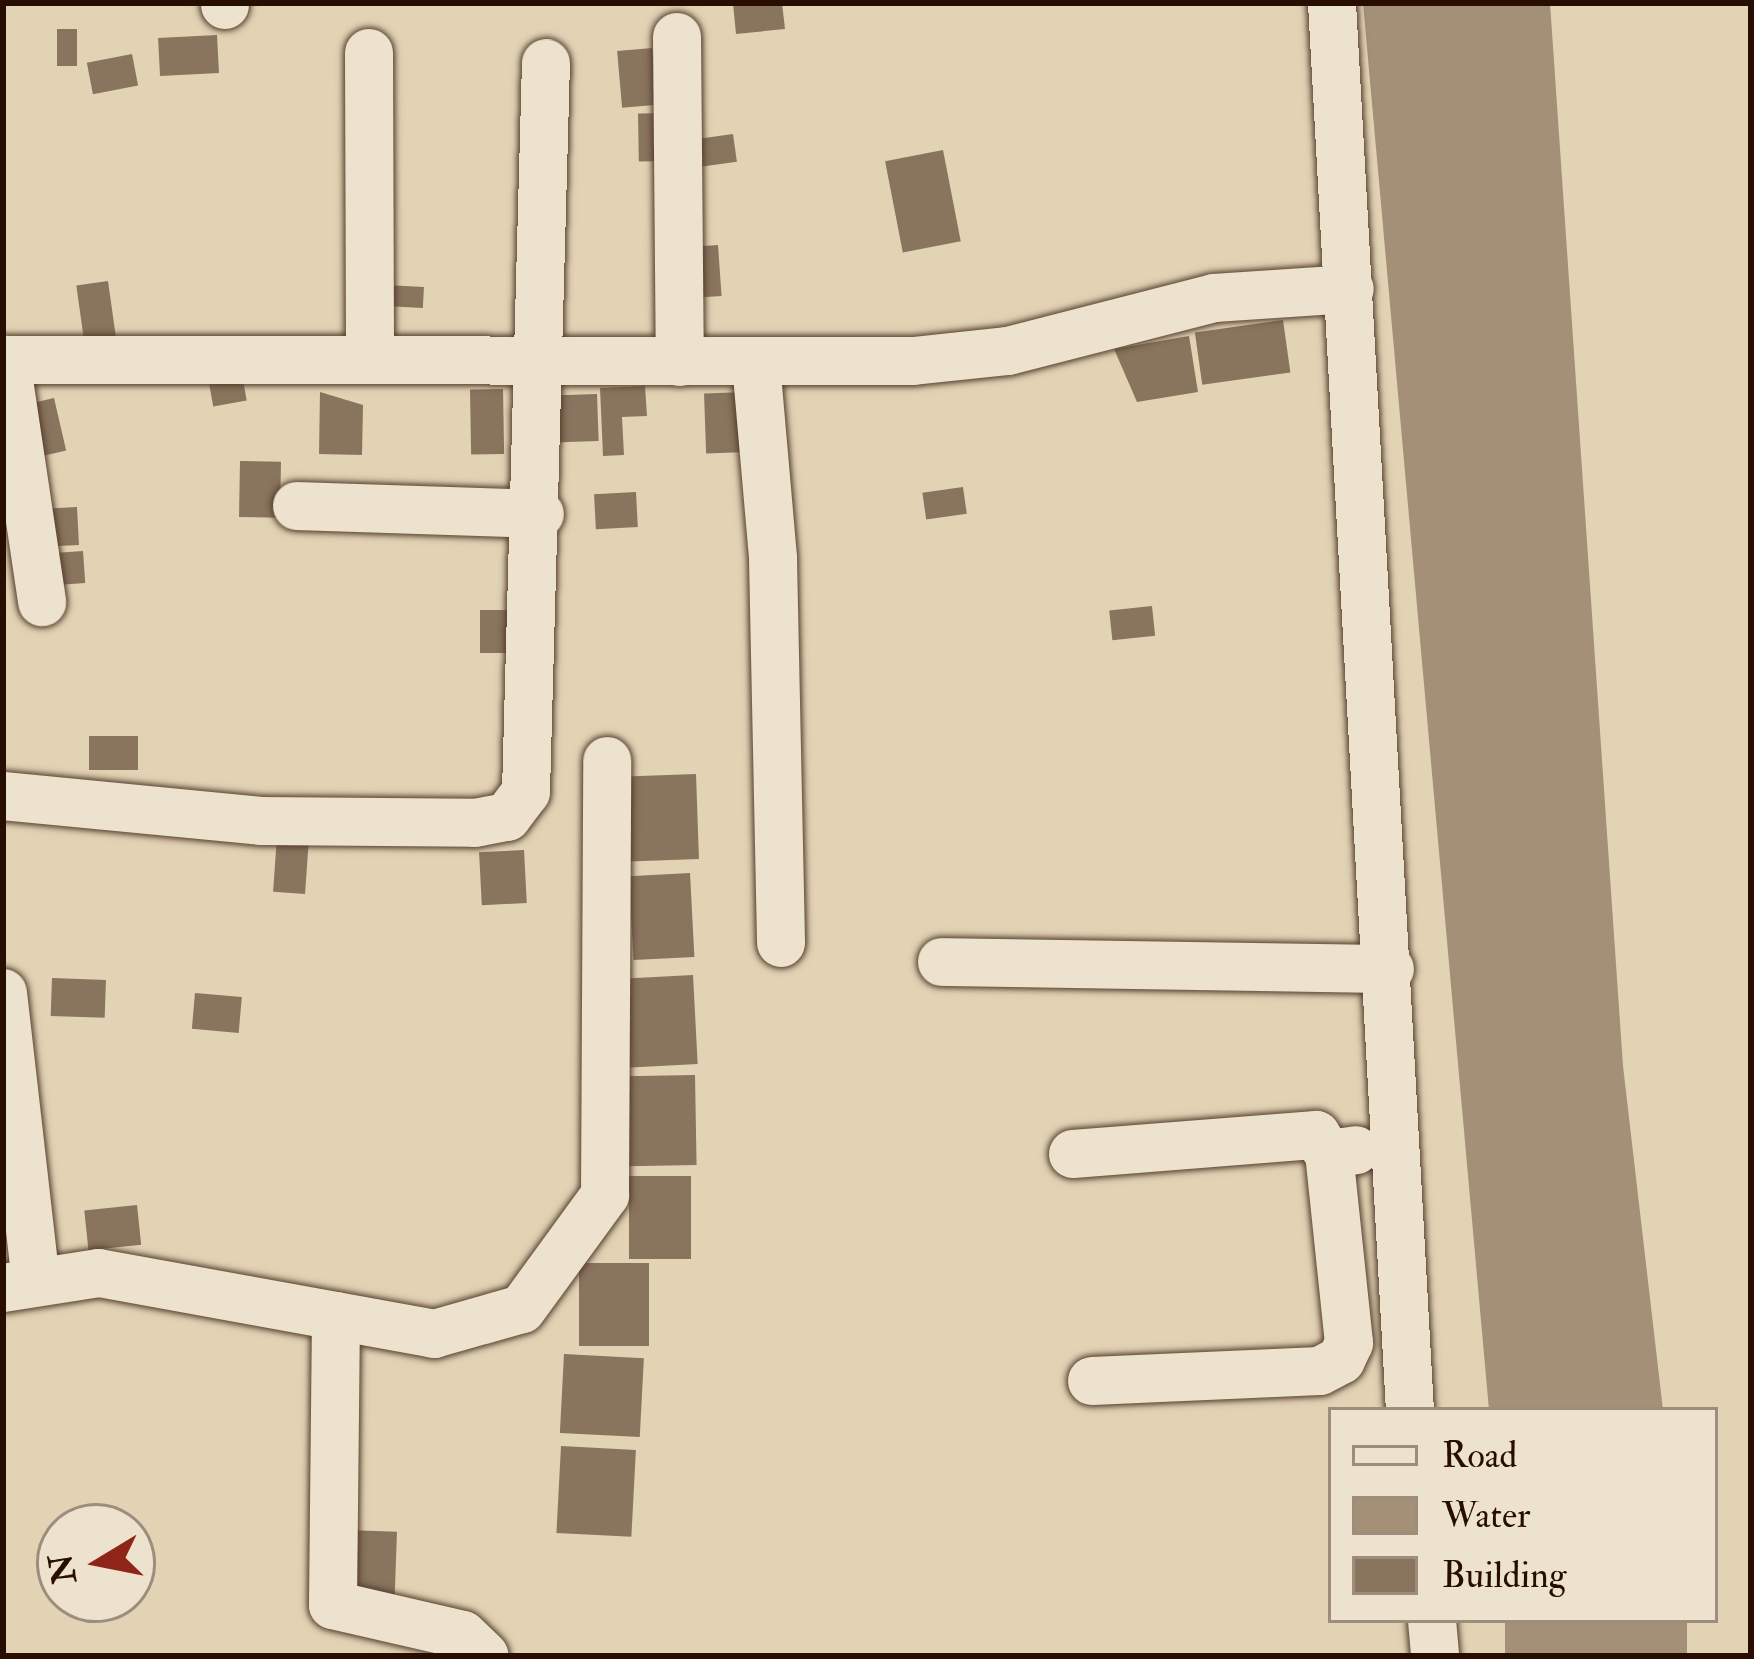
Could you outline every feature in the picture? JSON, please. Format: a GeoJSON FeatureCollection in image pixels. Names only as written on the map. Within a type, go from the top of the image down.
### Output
{"type":"FeatureCollection","features":[{"type":"Feature","properties":{"kind":"street"},"geometry":{"type":"LineString","coordinates":[[1332,3],[1390,969],[1390,1144],[1411,1407]]}},
{"type":"Feature","properties":{"kind":"street"},"geometry":{"type":"LineString","coordinates":[[677,37],[680,362]]}},
{"type":"Feature","properties":{"kind":"street"},"geometry":{"type":"LineString","coordinates":[[369,53],[370,357]]}},
{"type":"Feature","properties":{"kind":"street"},"geometry":{"type":"LineString","coordinates":[[3,796],[261,821],[507,817],[526,792],[540,514],[546,63]]}},
{"type":"Feature","properties":{"kind":"street"},"geometry":{"type":"LineString","coordinates":[[42,602],[4,360],[370,357],[756,363],[1008,351],[1214,298],[1350,289]]}},
{"type":"Feature","properties":{"kind":"street"},"geometry":{"type":"LineString","coordinates":[[756,363],[773,559],[781,943]]}},
{"type":"Feature","properties":{"kind":"street"},"geometry":{"type":"LineString","coordinates":[[297,506],[540,514]]}},
{"type":"Feature","properties":{"kind":"street"},"geometry":{"type":"LineString","coordinates":[[3,993],[20,1285],[124,1276],[434,1334],[477,1326],[522,1309],[595,1219],[605,1196],[608,761]]}},
{"type":"Feature","properties":{"kind":"street"},"geometry":{"type":"LineString","coordinates":[[942,962],[1390,969]]}},
{"type":"Feature","properties":{"kind":"street"},"geometry":{"type":"LineString","coordinates":[[1073,1154],[1316,1135],[1329,1154],[1349,1343],[1341,1360],[1320,1371],[1092,1381]]}},
{"type":"Feature","properties":{"kind":"street"},"geometry":{"type":"LineString","coordinates":[[1329,1154],[1390,1144]]}},
{"type":"Feature","properties":{"kind":"street"},"geometry":{"type":"LineString","coordinates":[[337,1316],[333,1605],[463,1635],[485,1656]]}},
{"type":"Feature","properties":{"kind":"street"},"geometry":{"type":"LineString","coordinates":[[1432,1623],[1436,1656]]}},
{"type":"Feature","properties":{"kind":"water"},"geometry":{"type":"Polygon","coordinates":[[[1363,3],[1550,3],[1623,1066],[1663,1407],[1489,1407],[1363,3]]]}},
{"type":"Feature","properties":{"kind":"water"},"geometry":{"type":"Polygon","coordinates":[[[1505,1623],[1687,1623],[1687,1656],[1505,1656],[1505,1623]]]}},
{"type":"Feature","properties":{"kind":"building"},"geometry":{"type":"Polygon","coordinates":[[[733,3],[782,3],[785,29],[736,34],[733,3]]]}},
{"type":"Feature","properties":{"kind":"building"},"geometry":{"type":"Polygon","coordinates":[[[57,29],[77,29],[77,66],[57,66],[57,29]]]}},
{"type":"Feature","properties":{"kind":"building"},"geometry":{"type":"Polygon","coordinates":[[[217,35],[219,73],[160,76],[158,38],[217,35]]]}},
{"type":"Feature","properties":{"kind":"building"},"geometry":{"type":"Polygon","coordinates":[[[652,48],[657,105],[622,108],[617,51],[652,48]]]}},
{"type":"Feature","properties":{"kind":"building"},"geometry":{"type":"Polygon","coordinates":[[[132,54],[138,85],[93,94],[87,63],[132,54]]]}},
{"type":"Feature","properties":{"kind":"building"},"geometry":{"type":"Polygon","coordinates":[[[669,113],[670,161],[639,162],[638,114],[669,113]]]}},
{"type":"Feature","properties":{"kind":"building"},"geometry":{"type":"Polygon","coordinates":[[[733,134],[737,162],[695,168],[691,140],[733,134]]]}},
{"type":"Feature","properties":{"kind":"building"},"geometry":{"type":"Polygon","coordinates":[[[943,150],[961,241],[903,253],[885,161],[943,150]]]}},
{"type":"Feature","properties":{"kind":"building"},"geometry":{"type":"Polygon","coordinates":[[[718,245],[722,296],[691,298],[687,247],[718,245]]]}},
{"type":"Feature","properties":{"kind":"building"},"geometry":{"type":"Polygon","coordinates":[[[108,281],[118,351],[86,356],[76,285],[108,281]]]}},
{"type":"Feature","properties":{"kind":"building"},"geometry":{"type":"Polygon","coordinates":[[[385,285],[424,287],[423,308],[384,306],[385,285]]]}},
{"type":"Feature","properties":{"kind":"building"},"geometry":{"type":"Polygon","coordinates":[[[1283,320],[1290,372],[1202,385],[1195,332],[1283,320]]]}},
{"type":"Feature","properties":{"kind":"building"},"geometry":{"type":"Polygon","coordinates":[[[1189,336],[1198,392],[1137,402],[1114,349],[1189,336]]]}},
{"type":"Feature","properties":{"kind":"building"},"geometry":{"type":"Polygon","coordinates":[[[242,374],[247,401],[213,406],[209,380],[242,374]]]}},
{"type":"Feature","properties":{"kind":"building"},"geometry":{"type":"Polygon","coordinates":[[[645,386],[647,416],[622,417],[624,455],[603,456],[600,388],[645,386]]]}},
{"type":"Feature","properties":{"kind":"building"},"geometry":{"type":"Polygon","coordinates":[[[503,389],[504,454],[471,455],[470,390],[503,389]]]}},
{"type":"Feature","properties":{"kind":"building"},"geometry":{"type":"Polygon","coordinates":[[[320,392],[363,405],[362,455],[319,454],[320,392]]]}},
{"type":"Feature","properties":{"kind":"building"},"geometry":{"type":"Polygon","coordinates":[[[745,392],[747,452],[706,453],[704,393],[745,392]]]}},
{"type":"Feature","properties":{"kind":"building"},"geometry":{"type":"Polygon","coordinates":[[[597,394],[599,441],[554,443],[552,396],[597,394]]]}},
{"type":"Feature","properties":{"kind":"building"},"geometry":{"type":"Polygon","coordinates":[[[54,398],[66,451],[34,458],[22,405],[54,398]]]}},
{"type":"Feature","properties":{"kind":"building"},"geometry":{"type":"Polygon","coordinates":[[[240,461],[281,462],[280,518],[239,517],[240,461]]]}},
{"type":"Feature","properties":{"kind":"building"},"geometry":{"type":"Polygon","coordinates":[[[963,487],[967,514],[926,519],[922,493],[963,487]]]}},
{"type":"Feature","properties":{"kind":"building"},"geometry":{"type":"Polygon","coordinates":[[[636,492],[638,527],[596,529],[594,494],[636,492]]]}},
{"type":"Feature","properties":{"kind":"building"},"geometry":{"type":"Polygon","coordinates":[[[77,507],[79,545],[47,547],[45,509],[77,507]]]}},
{"type":"Feature","properties":{"kind":"building"},"geometry":{"type":"Polygon","coordinates":[[[83,551],[85,583],[49,585],[47,554],[83,551]]]}},
{"type":"Feature","properties":{"kind":"building"},"geometry":{"type":"Polygon","coordinates":[[[1152,606],[1155,636],[1112,640],[1109,610],[1152,606]]]}},
{"type":"Feature","properties":{"kind":"building"},"geometry":{"type":"Polygon","coordinates":[[[480,610],[514,610],[514,653],[480,653],[480,610]]]}},
{"type":"Feature","properties":{"kind":"building"},"geometry":{"type":"Polygon","coordinates":[[[89,736],[138,736],[138,770],[89,770],[89,736]]]}},
{"type":"Feature","properties":{"kind":"building"},"geometry":{"type":"Polygon","coordinates":[[[696,774],[699,859],[629,861],[626,776],[696,774]]]}},
{"type":"Feature","properties":{"kind":"building"},"geometry":{"type":"Polygon","coordinates":[[[277,836],[309,838],[305,894],[273,892],[277,836]]]}},
{"type":"Feature","properties":{"kind":"building"},"geometry":{"type":"Polygon","coordinates":[[[524,850],[527,903],[482,905],[479,852],[524,850]]]}},
{"type":"Feature","properties":{"kind":"building"},"geometry":{"type":"Polygon","coordinates":[[[690,873],[694,957],[633,960],[629,876],[690,873]]]}},
{"type":"Feature","properties":{"kind":"building"},"geometry":{"type":"Polygon","coordinates":[[[693,975],[698,1064],[626,1068],[621,979],[693,975]]]}},
{"type":"Feature","properties":{"kind":"building"},"geometry":{"type":"Polygon","coordinates":[[[52,978],[106,980],[105,1018],[51,1016],[52,978]]]}},
{"type":"Feature","properties":{"kind":"building"},"geometry":{"type":"Polygon","coordinates":[[[195,993],[242,997],[239,1033],[192,1029],[195,993]]]}},
{"type":"Feature","properties":{"kind":"building"},"geometry":{"type":"Polygon","coordinates":[[[695,1075],[697,1165],[627,1166],[625,1076],[695,1075]]]}},
{"type":"Feature","properties":{"kind":"building"},"geometry":{"type":"Polygon","coordinates":[[[629,1176],[691,1176],[691,1259],[629,1259],[629,1176]]]}},
{"type":"Feature","properties":{"kind":"building"},"geometry":{"type":"Polygon","coordinates":[[[137,1205],[141,1245],[88,1250],[84,1211],[137,1205]]]}},
{"type":"Feature","properties":{"kind":"building"},"geometry":{"type":"Polygon","coordinates":[[[579,1263],[649,1263],[649,1346],[579,1346],[579,1263]]]}},
{"type":"Feature","properties":{"kind":"building"},"geometry":{"type":"Polygon","coordinates":[[[564,1354],[644,1358],[640,1437],[560,1433],[564,1354]]]}},
{"type":"Feature","properties":{"kind":"building"},"geometry":{"type":"Polygon","coordinates":[[[561,1446],[636,1450],[631,1537],[556,1533],[561,1446]]]}},
{"type":"Feature","properties":{"kind":"building"},"geometry":{"type":"Polygon","coordinates":[[[347,1530],[397,1532],[395,1601],[345,1599],[347,1530]]]}}]}
